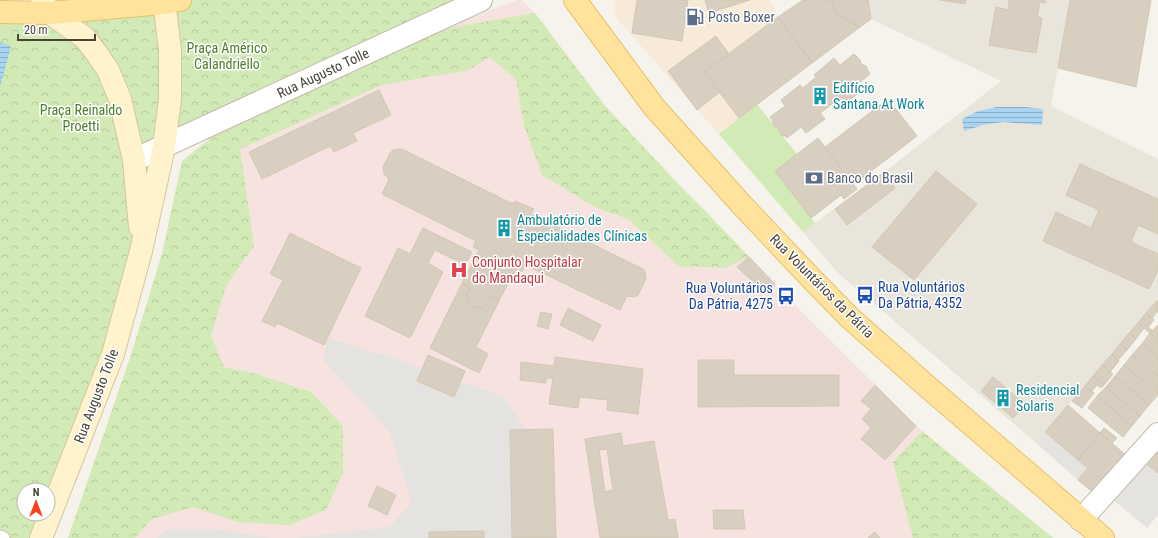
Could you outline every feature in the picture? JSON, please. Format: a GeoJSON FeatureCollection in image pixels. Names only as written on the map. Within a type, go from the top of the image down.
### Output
{"type":"FeatureCollection","features":[{"type":"Feature","properties":{"kind":"main road","name":"Rua Voluntários da Pátria"},"geometry":{"type":"LineString","coordinates":[[575,0],[654,107],[741,204],[849,317],[1103,538]]}},
{"type":"Feature","properties":{"kind":"main road"},"geometry":{"type":"LineString","coordinates":[[0,12],[46,6],[168,1]]}},
{"type":"Feature","properties":{"kind":"street","name":"Rua Augusto Tolle"},"geometry":{"type":"LineString","coordinates":[[134,160],[482,0]]}},
{"type":"Feature","properties":{"kind":"street","name":"Rua Augusto Tolle"},"geometry":{"type":"LineString","coordinates":[[42,538],[113,354],[142,251],[164,147],[170,99],[168,1]]}},
{"type":"Feature","properties":{"kind":"street","name":"Rua Augusto Tolle"},"geometry":{"type":"LineString","coordinates":[[46,6],[85,38],[108,70],[120,99],[134,160],[142,251]]}},
{"type":"Feature","properties":{"kind":"street"},"geometry":{"type":"LineString","coordinates":[[1081,520],[1158,434]]}},
{"type":"Feature","properties":{"kind":"shaded area","name":"Conjunto Hospitalar do Mandaqui"},"geometry":{"type":"Polygon","coordinates":[[[517,0],[522,0],[535,13],[606,107],[786,296],[922,431],[1053,538],[68,538],[130,358],[162,254],[182,161],[437,30],[517,0]]]}},
{"type":"Feature","properties":{"kind":"shaded area"},"geometry":{"type":"Polygon","coordinates":[[[614,0],[770,0],[778,17],[812,63],[719,134],[619,21],[615,14],[614,0]]]}},
{"type":"Feature","properties":{"kind":"shaded area"},"geometry":{"type":"Polygon","coordinates":[[[868,0],[1070,0],[1051,106],[1158,159],[1158,300],[1036,443],[836,271],[803,232],[883,173],[1001,81],[871,19],[868,0]]]}},
{"type":"Feature","properties":{"kind":"shaded area"},"geometry":{"type":"Polygon","coordinates":[[[327,338],[397,359],[504,397],[536,444],[557,538],[294,538],[389,527],[412,503],[389,431],[324,361],[327,338]]]}},
{"type":"Feature","properties":{"kind":"shaded area"},"geometry":{"type":"Polygon","coordinates":[[[1045,432],[1088,468],[1078,480],[1036,443],[1045,432]]]}},
{"type":"Feature","properties":{"kind":"shaded area"},"geometry":{"type":"Polygon","coordinates":[[[1143,461],[1158,473],[1158,515],[1147,528],[1111,498],[1143,461]]]}},
{"type":"Feature","properties":{"kind":"shaded area"},"geometry":{"type":"Polygon","coordinates":[[[167,529],[214,529],[272,538],[157,538],[167,529]]]}},
{"type":"Feature","properties":{"kind":"green space","name":"Praça Reinaldo Proetti"},"geometry":{"type":"Polygon","coordinates":[[[179,0],[476,0],[164,147],[141,251],[56,495],[56,482],[16,482],[16,522],[47,522],[41,538],[0,537],[0,12],[179,0]]]}},
{"type":"Feature","properties":{"kind":"green space"},"geometry":{"type":"Polygon","coordinates":[[[535,13],[606,107],[749,257],[724,268],[679,266],[628,219],[597,208],[542,175],[524,126],[516,79],[489,57],[469,70],[381,85],[240,149],[254,246],[226,286],[211,336],[224,367],[253,373],[311,392],[343,426],[343,472],[326,510],[289,525],[238,522],[193,507],[152,519],[135,538],[68,538],[130,358],[162,254],[182,161],[217,133],[437,30],[535,13]]]}},
{"type":"Feature","properties":{"kind":"green space"},"geometry":{"type":"Polygon","coordinates":[[[757,104],[797,154],[811,218],[815,224],[803,232],[719,134],[757,104]]]}},
{"type":"Feature","properties":{"kind":"green space"},"geometry":{"type":"Polygon","coordinates":[[[922,431],[1053,538],[913,538],[893,462],[922,431]]]}},
{"type":"Feature","properties":{"kind":"water"},"geometry":{"type":"Polygon","coordinates":[[[0,42],[11,46],[0,87],[0,42]]]}},
{"type":"Feature","properties":{"kind":"water"},"geometry":{"type":"Polygon","coordinates":[[[997,107],[1026,107],[1043,109],[1042,125],[1003,122],[983,125],[964,131],[962,119],[978,111],[997,107]]]}},
{"type":"Feature","properties":{"kind":"building"},"geometry":{"type":"Polygon","coordinates":[[[637,0],[688,0],[682,41],[632,33],[637,0]]]}},
{"type":"Feature","properties":{"kind":"building"},"geometry":{"type":"Polygon","coordinates":[[[705,0],[750,0],[709,13],[705,0]]]}},
{"type":"Feature","properties":{"kind":"building"},"geometry":{"type":"Polygon","coordinates":[[[803,0],[832,0],[835,14],[860,27],[812,63],[778,17],[803,0]]]}},
{"type":"Feature","properties":{"kind":"building"},"geometry":{"type":"Polygon","coordinates":[[[832,0],[868,0],[871,19],[860,27],[835,14],[832,0]]]}},
{"type":"Feature","properties":{"kind":"building"},"geometry":{"type":"Polygon","coordinates":[[[940,0],[966,0],[965,4],[940,0]]]}},
{"type":"Feature","properties":{"kind":"building"},"geometry":{"type":"Polygon","coordinates":[[[1009,0],[1045,0],[1045,3],[1040,2],[1037,17],[1042,18],[1036,53],[989,45],[996,7],[1008,10],[1009,0]]]}},
{"type":"Feature","properties":{"kind":"building"},"geometry":{"type":"Polygon","coordinates":[[[1070,0],[1151,0],[1136,87],[1058,68],[1070,0]]]}},
{"type":"Feature","properties":{"kind":"building"},"geometry":{"type":"Polygon","coordinates":[[[778,17],[812,63],[739,118],[704,72],[778,17]]]}},
{"type":"Feature","properties":{"kind":"building"},"geometry":{"type":"Polygon","coordinates":[[[716,36],[729,54],[704,72],[720,92],[697,110],[668,71],[716,36]]]}},
{"type":"Feature","properties":{"kind":"building","name":"Edifício Santana At Work"},"geometry":{"type":"Polygon","coordinates":[[[854,54],[864,66],[865,65],[870,74],[855,86],[860,92],[840,107],[836,101],[820,113],[825,119],[806,133],[801,127],[787,138],[784,135],[782,136],[770,117],[785,106],[781,100],[800,85],[803,88],[816,77],[814,75],[834,58],[840,65],[854,54]]]}},
{"type":"Feature","properties":{"kind":"building"},"geometry":{"type":"Polygon","coordinates":[[[379,90],[391,115],[353,133],[357,141],[334,152],[330,146],[262,179],[249,152],[379,90]]]}},
{"type":"Feature","properties":{"kind":"building"},"geometry":{"type":"Polygon","coordinates":[[[888,99],[917,136],[853,185],[825,147],[888,99]]]}},
{"type":"Feature","properties":{"kind":"building","name":"Banco do Brasil"},"geometry":{"type":"Polygon","coordinates":[[[818,138],[857,189],[844,199],[841,195],[811,218],[775,171],[818,138]]]}},
{"type":"Feature","properties":{"kind":"building","name":"Ambulatório de Especialidades Clínicas"},"geometry":{"type":"Polygon","coordinates":[[[402,149],[513,204],[515,201],[534,209],[531,214],[641,268],[645,272],[646,279],[638,295],[635,297],[627,296],[620,310],[525,265],[522,272],[516,269],[499,301],[491,297],[484,307],[479,308],[469,304],[467,295],[470,288],[462,283],[479,250],[473,247],[476,241],[382,194],[389,179],[384,174],[383,167],[390,153],[393,150],[402,149]]]}},
{"type":"Feature","properties":{"kind":"building"},"geometry":{"type":"Polygon","coordinates":[[[1080,164],[1158,199],[1158,234],[1138,225],[1131,242],[1158,254],[1158,270],[1149,289],[1043,241],[1056,212],[1091,228],[1099,210],[1066,195],[1080,164]]]}},
{"type":"Feature","properties":{"kind":"building"},"geometry":{"type":"Polygon","coordinates":[[[936,171],[977,204],[914,280],[872,247],[936,171]]]}},
{"type":"Feature","properties":{"kind":"building"},"geometry":{"type":"Polygon","coordinates":[[[883,173],[895,188],[847,225],[835,209],[883,173]]]}},
{"type":"Feature","properties":{"kind":"building"},"geometry":{"type":"Polygon","coordinates":[[[423,228],[472,252],[465,265],[435,250],[428,263],[443,272],[410,338],[365,316],[398,248],[410,254],[423,228]]]}},
{"type":"Feature","properties":{"kind":"building"},"geometry":{"type":"Polygon","coordinates":[[[290,233],[361,268],[324,345],[277,323],[275,327],[262,321],[283,280],[270,274],[290,233]]]}},
{"type":"Feature","properties":{"kind":"building"},"geometry":{"type":"Polygon","coordinates":[[[749,257],[775,284],[763,291],[737,267],[749,257]]]}},
{"type":"Feature","properties":{"kind":"building"},"geometry":{"type":"Polygon","coordinates":[[[462,283],[470,288],[467,299],[469,304],[474,307],[484,307],[491,297],[499,301],[476,347],[488,354],[479,373],[430,348],[462,283]]]}},
{"type":"Feature","properties":{"kind":"building"},"geometry":{"type":"Polygon","coordinates":[[[1158,300],[1158,311],[1152,318],[1146,313],[1158,300]]]}},
{"type":"Feature","properties":{"kind":"building"},"geometry":{"type":"Polygon","coordinates":[[[568,308],[601,325],[593,341],[560,325],[568,308]]]}},
{"type":"Feature","properties":{"kind":"building"},"geometry":{"type":"Polygon","coordinates":[[[541,312],[552,314],[548,329],[537,326],[541,312]]]}},
{"type":"Feature","properties":{"kind":"building"},"geometry":{"type":"Polygon","coordinates":[[[1146,313],[1154,320],[1148,327],[1153,331],[1150,333],[1138,323],[1146,313]]]}},
{"type":"Feature","properties":{"kind":"building"},"geometry":{"type":"Polygon","coordinates":[[[1138,323],[1144,328],[1136,339],[1129,333],[1138,323]]]}},
{"type":"Feature","properties":{"kind":"building"},"geometry":{"type":"Polygon","coordinates":[[[1158,325],[1158,340],[1150,333],[1158,325]]]}},
{"type":"Feature","properties":{"kind":"building"},"geometry":{"type":"Polygon","coordinates":[[[1129,333],[1136,339],[1127,350],[1120,344],[1129,333]]]}},
{"type":"Feature","properties":{"kind":"building"},"geometry":{"type":"Polygon","coordinates":[[[1150,333],[1158,340],[1158,358],[1142,344],[1150,333]]]}},
{"type":"Feature","properties":{"kind":"building"},"geometry":{"type":"Polygon","coordinates":[[[1120,344],[1127,350],[1118,360],[1112,354],[1120,344]]]}},
{"type":"Feature","properties":{"kind":"building"},"geometry":{"type":"Polygon","coordinates":[[[1142,344],[1158,358],[1158,376],[1132,355],[1142,344]]]}},
{"type":"Feature","properties":{"kind":"building"},"geometry":{"type":"Polygon","coordinates":[[[1112,354],[1119,361],[1110,372],[1102,365],[1112,354]]]}},
{"type":"Feature","properties":{"kind":"building"},"geometry":{"type":"Polygon","coordinates":[[[428,355],[465,371],[454,397],[417,381],[428,355]]]}},
{"type":"Feature","properties":{"kind":"building"},"geometry":{"type":"Polygon","coordinates":[[[1132,355],[1158,376],[1158,393],[1124,365],[1132,355]]]}},
{"type":"Feature","properties":{"kind":"building"},"geometry":{"type":"Polygon","coordinates":[[[555,357],[643,369],[638,414],[607,410],[608,400],[580,397],[578,408],[549,404],[553,378],[546,378],[546,383],[520,380],[521,362],[554,366],[555,357]]]}},
{"type":"Feature","properties":{"kind":"building"},"geometry":{"type":"Polygon","coordinates":[[[698,360],[734,360],[734,375],[839,375],[839,406],[698,407],[698,360]]]}},
{"type":"Feature","properties":{"kind":"building"},"geometry":{"type":"Polygon","coordinates":[[[1102,365],[1113,374],[1104,385],[1093,376],[1102,365]]]}},
{"type":"Feature","properties":{"kind":"building"},"geometry":{"type":"Polygon","coordinates":[[[1124,365],[1158,393],[1149,405],[1115,376],[1124,365]]]}},
{"type":"Feature","properties":{"kind":"building"},"geometry":{"type":"Polygon","coordinates":[[[1093,376],[1104,385],[1101,388],[1097,385],[1091,392],[1085,386],[1093,376]]]}},
{"type":"Feature","properties":{"kind":"building"},"geometry":{"type":"Polygon","coordinates":[[[1115,376],[1149,405],[1140,416],[1106,387],[1115,376]]]}},
{"type":"Feature","properties":{"kind":"building","name":"Residencial Solaris"},"geometry":{"type":"Polygon","coordinates":[[[993,377],[1025,404],[1013,418],[981,391],[993,377]]]}},
{"type":"Feature","properties":{"kind":"building"},"geometry":{"type":"Polygon","coordinates":[[[875,385],[916,426],[885,460],[861,439],[871,428],[862,419],[871,409],[861,401],[875,385]]]}},
{"type":"Feature","properties":{"kind":"building"},"geometry":{"type":"Polygon","coordinates":[[[1085,386],[1094,393],[1082,408],[1072,401],[1085,386]]]}},
{"type":"Feature","properties":{"kind":"building"},"geometry":{"type":"Polygon","coordinates":[[[1106,387],[1140,416],[1132,426],[1097,396],[1106,387]]]}},
{"type":"Feature","properties":{"kind":"building"},"geometry":{"type":"Polygon","coordinates":[[[1097,396],[1132,426],[1123,437],[1088,408],[1097,396]]]}},
{"type":"Feature","properties":{"kind":"building"},"geometry":{"type":"Polygon","coordinates":[[[1068,405],[1100,433],[1078,460],[1045,432],[1068,405]]]}},
{"type":"Feature","properties":{"kind":"building"},"geometry":{"type":"Polygon","coordinates":[[[1104,428],[1117,438],[1112,443],[1100,433],[1104,428]]]}},
{"type":"Feature","properties":{"kind":"building"},"geometry":{"type":"Polygon","coordinates":[[[553,429],[556,538],[512,538],[510,430],[553,429]]]}},
{"type":"Feature","properties":{"kind":"building"},"geometry":{"type":"Polygon","coordinates":[[[621,433],[623,446],[654,441],[668,520],[675,519],[678,538],[600,538],[585,439],[621,433]],[[607,449],[599,450],[605,492],[613,490],[607,449]]]}},
{"type":"Feature","properties":{"kind":"building"},"geometry":{"type":"Polygon","coordinates":[[[1100,433],[1127,456],[1104,482],[1078,460],[1100,433]]]}},
{"type":"Feature","properties":{"kind":"building"},"geometry":{"type":"Polygon","coordinates":[[[1158,445],[1158,473],[1143,461],[1158,445]]]}},
{"type":"Feature","properties":{"kind":"building"},"geometry":{"type":"Polygon","coordinates":[[[1088,468],[1104,482],[1094,493],[1078,480],[1088,468]]]}},
{"type":"Feature","properties":{"kind":"building"},"geometry":{"type":"Polygon","coordinates":[[[377,486],[396,495],[387,515],[368,506],[377,486]]]}},
{"type":"Feature","properties":{"kind":"building"},"geometry":{"type":"Polygon","coordinates":[[[713,510],[743,510],[745,529],[714,529],[713,510]]]}},
{"type":"Feature","properties":{"kind":"building"},"geometry":{"type":"Polygon","coordinates":[[[484,531],[484,538],[429,538],[429,532],[484,531]]]}},
{"type":"Feature","properties":{"kind":"building"},"geometry":{"type":"Polygon","coordinates":[[[875,532],[880,538],[868,538],[875,532]]]}},
{"type":"Feature","properties":{"kind":"place","name":"Posto Boxer"},"geometry":{"type":"Point","coordinates":[695,17]}},
{"type":"Feature","properties":{"kind":"place","name":"Edifício Santana At Work"},"geometry":{"type":"Point","coordinates":[820,96]}},
{"type":"Feature","properties":{"kind":"place","name":"Banco do Brasil"},"geometry":{"type":"Point","coordinates":[814,178]}},
{"type":"Feature","properties":{"kind":"place","name":"Ambulatório de Especialidades Clínicas"},"geometry":{"type":"Point","coordinates":[504,228]}},
{"type":"Feature","properties":{"kind":"place","name":"Conjunto Hospitalar do Mandaqui"},"geometry":{"type":"Point","coordinates":[459,270]}},
{"type":"Feature","properties":{"kind":"place","name":"Rua Voluntários Da Pátria, 4352"},"geometry":{"type":"Point","coordinates":[865,295]}},
{"type":"Feature","properties":{"kind":"place","name":"Rua Voluntários Da Pátria, 4275"},"geometry":{"type":"Point","coordinates":[786,296]}},
{"type":"Feature","properties":{"kind":"place","name":"Residencial Solaris"},"geometry":{"type":"Point","coordinates":[1003,398]}},
{"type":"Feature","properties":{"kind":"park label","name":"Praça Américo Calandriello"},"geometry":{"type":"Point","coordinates":[227,56]}}]}
